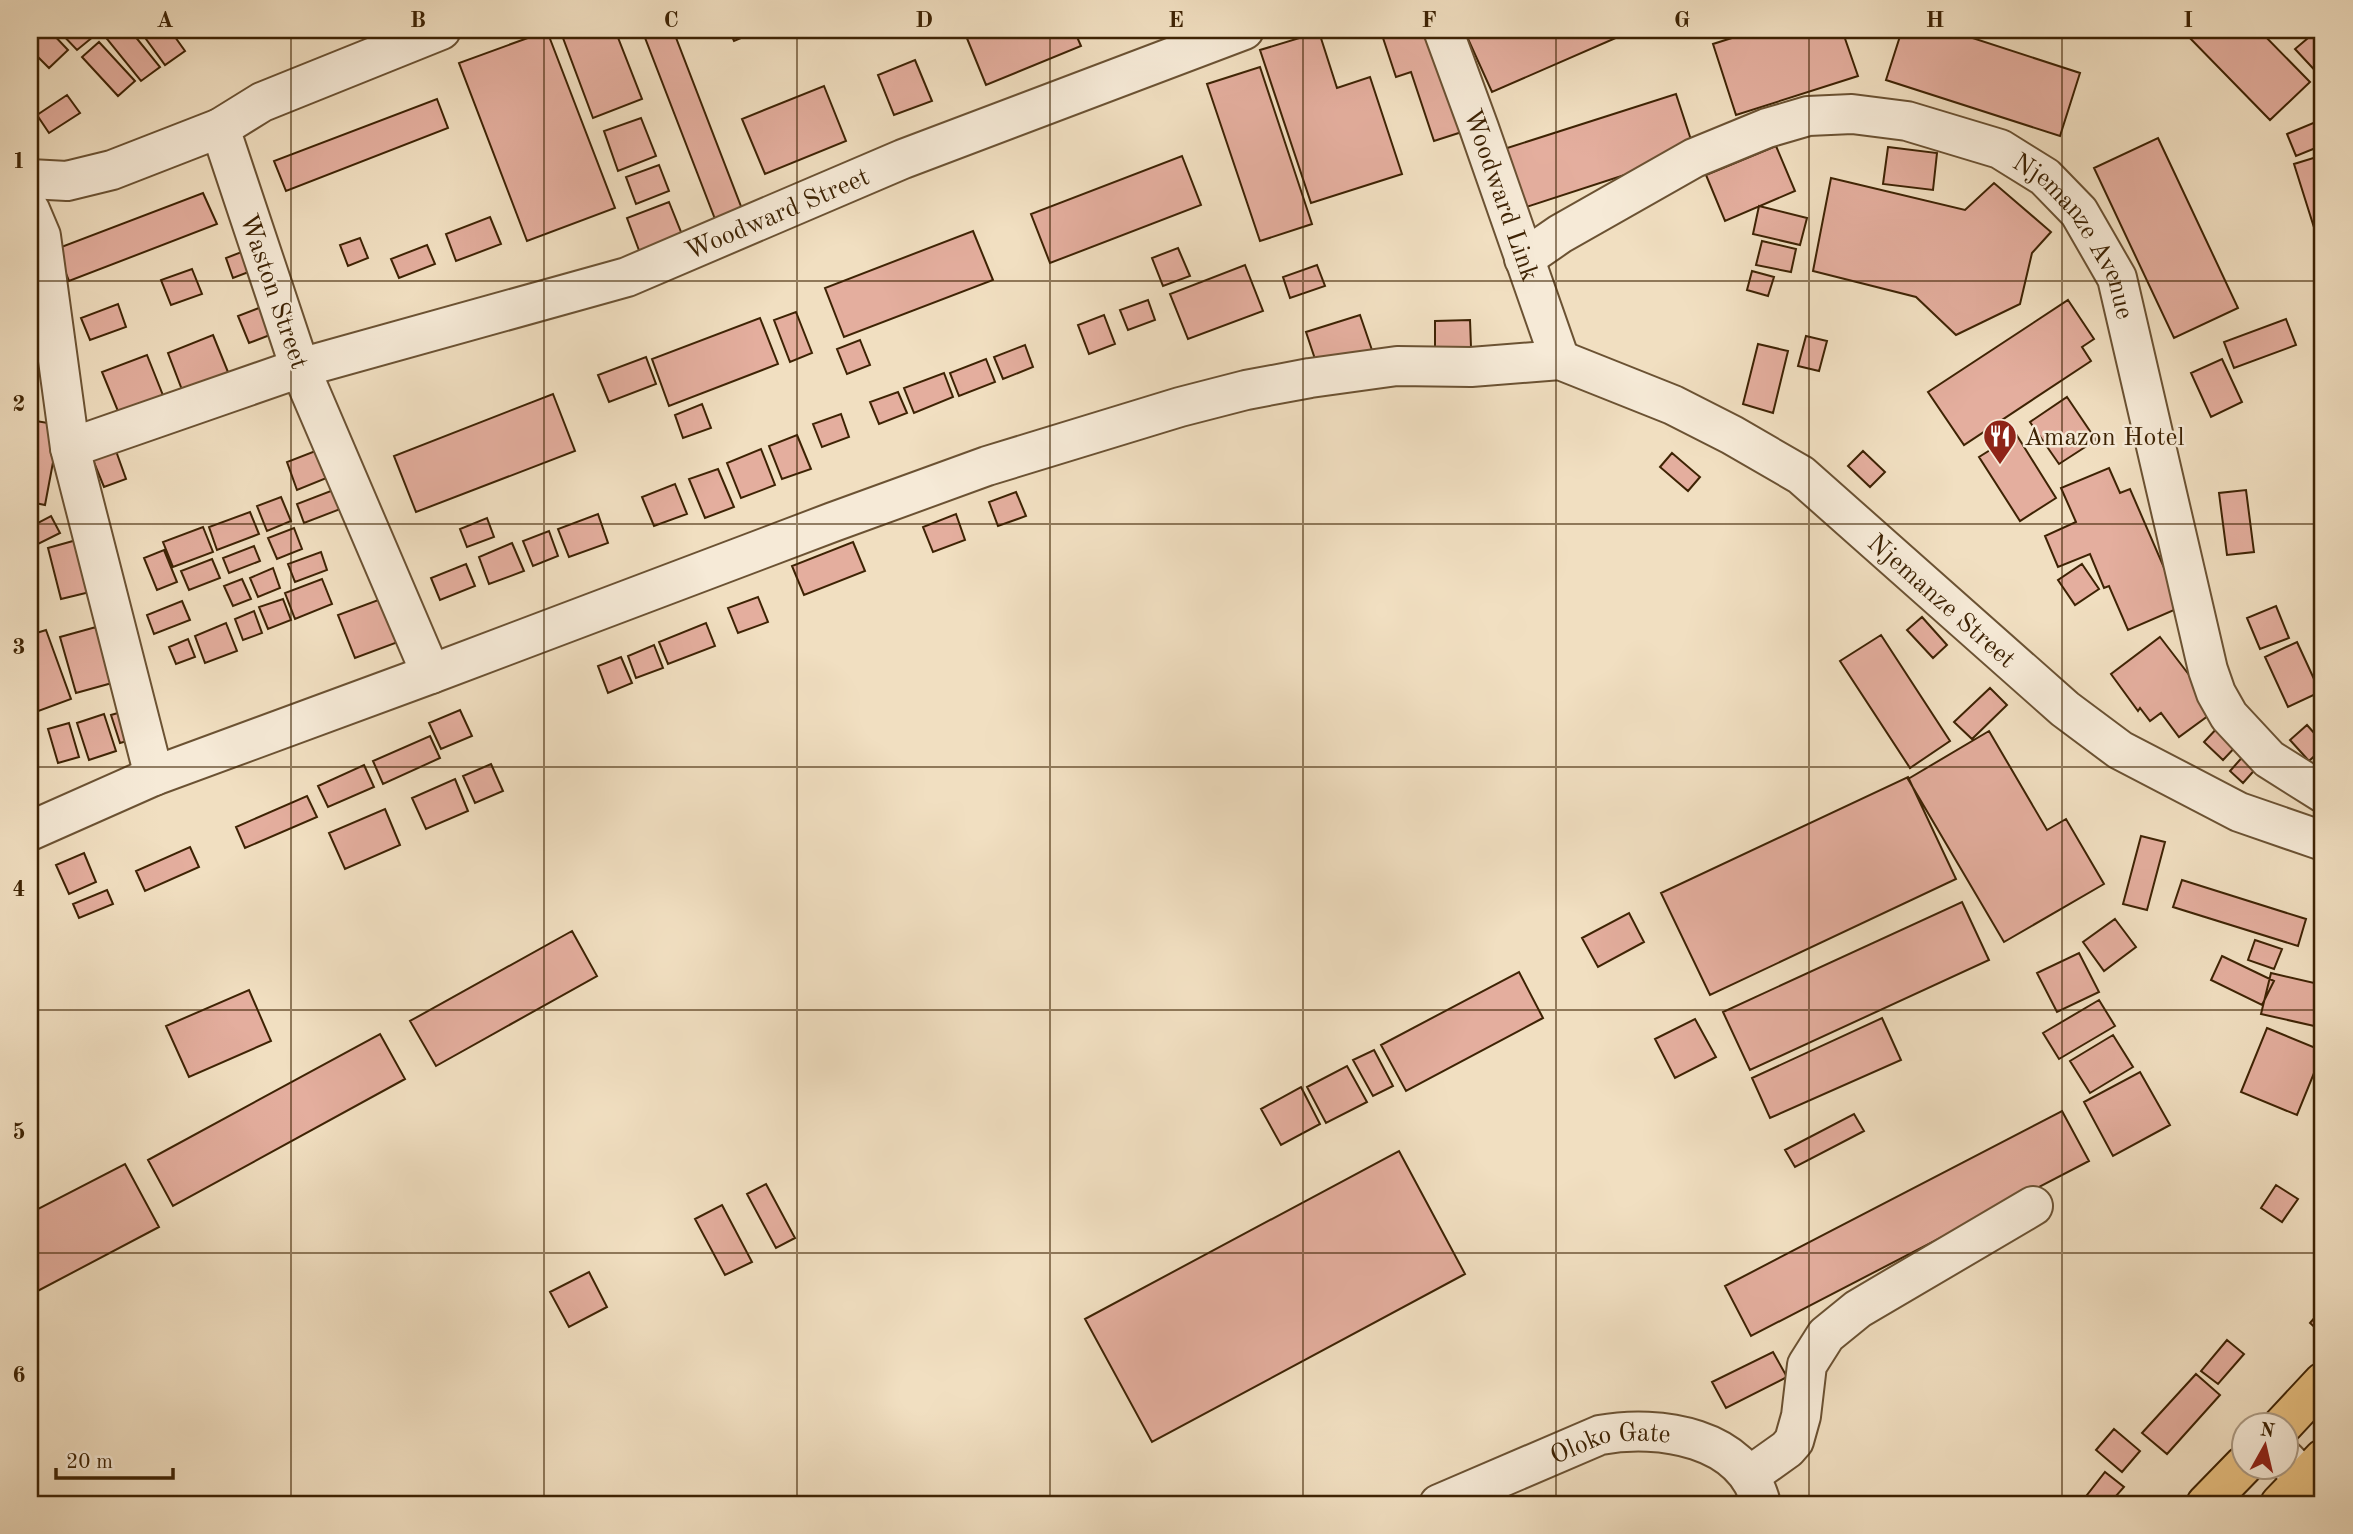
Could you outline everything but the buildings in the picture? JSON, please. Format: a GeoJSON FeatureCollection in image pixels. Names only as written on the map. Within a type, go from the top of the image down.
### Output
{"type":"FeatureCollection","features":[{"type":"Feature","properties":{"kind":"main road"},"geometry":{"type":"LineString","coordinates":[[2295,1412],[2323,1382]]}},
{"type":"Feature","properties":{"kind":"main road"},"geometry":{"type":"LineString","coordinates":[[2206,1504],[2230,1480]]}},
{"type":"Feature","properties":{"kind":"street"},"geometry":{"type":"LineString","coordinates":[[30,179],[67,181],[112,170],[220,128],[262,102],[441,30]]}},
{"type":"Feature","properties":{"kind":"street","name":"Woodward Street"},"geometry":{"type":"LineString","coordinates":[[70,448],[300,368],[628,277],[903,159],[1244,30]]}},
{"type":"Feature","properties":{"kind":"street","name":"Woodward Link"},"geometry":{"type":"LineString","coordinates":[[1443,30],[1560,360]]}},
{"type":"Feature","properties":{"kind":"street","name":"Njemanze Avenue"},"geometry":{"type":"LineString","coordinates":[[1524,259],[1560,234],[1694,158],[1767,128],[1808,116],[1852,114],[1907,121],[2000,149],[2045,177],[2079,212],[2118,278],[2208,670],[2216,693],[2229,716],[2269,759],[2323,793]]}},
{"type":"Feature","properties":{"kind":"street","name":"Waston Street"},"geometry":{"type":"LineString","coordinates":[[220,128],[300,368],[431,674]]}},
{"type":"Feature","properties":{"kind":"street"},"geometry":{"type":"LineString","coordinates":[[30,210],[41,236],[70,448],[154,776]]}},
{"type":"Feature","properties":{"kind":"street"},"geometry":{"type":"LineString","coordinates":[[30,831],[154,776],[833,522],[961,476],[1180,407],[1297,380],[1398,366],[1471,367],[1560,360]]}},
{"type":"Feature","properties":{"kind":"street","name":"Njemanze Street"},"geometry":{"type":"LineString","coordinates":[[1560,360],[1673,405],[1801,475],[2065,709],[2120,750],[2239,812],[2323,841]]}},
{"type":"Feature","properties":{"kind":"street"},"geometry":{"type":"LineString","coordinates":[[1755,1490],[1794,1441],[1801,1416],[1807,1365],[1826,1335],[1858,1309],[2033,1206]]}},
{"type":"Feature","properties":{"kind":"street","name":"Oloko Gate"},"geometry":{"type":"LineString","coordinates":[[1439,1504],[1600,1435],[1624,1430],[1677,1435],[1731,1456],[1755,1490]]}},
{"type":"Feature","properties":{"kind":"place","name":"Amazon Hotel"},"geometry":{"type":"Point","coordinates":[2000,466]}}]}
